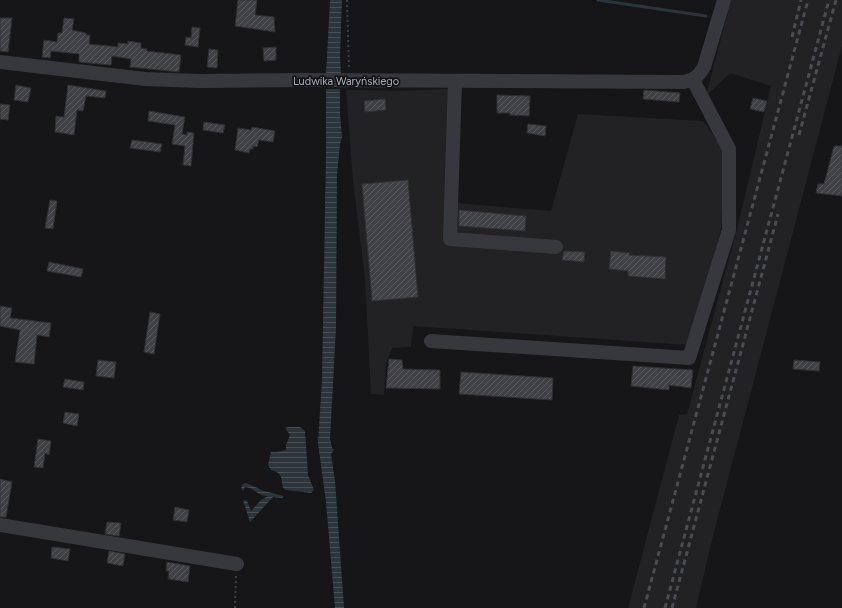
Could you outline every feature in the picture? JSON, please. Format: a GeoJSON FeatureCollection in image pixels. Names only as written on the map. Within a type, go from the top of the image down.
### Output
{"type":"FeatureCollection","features":[{"type":"Feature","properties":{"kind":"street"},"geometry":{"type":"LineString","coordinates":[[431,341],[689,358],[729,230],[729,149],[693,80],[699,75],[704,67],[724,0]]}},
{"type":"Feature","properties":{"kind":"street","name":"Ludwika Waryńskiego"},"geometry":{"type":"LineString","coordinates":[[0,62],[145,80],[675,83],[693,80]]}},
{"type":"Feature","properties":{"kind":"street"},"geometry":{"type":"LineString","coordinates":[[455,81],[450,238],[556,247]]}},
{"type":"Feature","properties":{"kind":"street"},"geometry":{"type":"LineString","coordinates":[[0,525],[237,564]]}},
{"type":"Feature","properties":{"kind":"path"},"geometry":{"type":"LineString","coordinates":[[347,0],[350,80]]}},
{"type":"Feature","properties":{"kind":"path"},"geometry":{"type":"LineString","coordinates":[[235,608],[237,564]]}},
{"type":"Feature","properties":{"kind":"shaded area"},"geometry":{"type":"Polygon","coordinates":[[[330,0],[342,0],[340,55],[341,75],[326,75],[330,0]]]}},
{"type":"Feature","properties":{"kind":"shaded area"},"geometry":{"type":"Polygon","coordinates":[[[731,0],[842,0],[842,46],[712,540],[696,608],[628,608],[679,415],[687,414],[737,229],[771,86],[730,73],[706,96],[731,0]]]}},
{"type":"Feature","properties":{"kind":"shaded area"},"geometry":{"type":"Polygon","coordinates":[[[326,89],[340,89],[342,137],[337,174],[336,327],[330,439],[334,450],[331,454],[335,481],[344,608],[335,608],[326,502],[318,443],[322,380],[326,89]]]}},
{"type":"Feature","properties":{"kind":"shaded area"},"geometry":{"type":"Polygon","coordinates":[[[445,89],[460,93],[456,203],[551,211],[578,114],[703,121],[725,151],[721,229],[717,250],[689,345],[413,326],[411,347],[392,348],[386,363],[384,395],[371,394],[365,278],[353,181],[346,90],[402,91],[445,89]]]}},
{"type":"Feature","properties":{"kind":"shaded area"},"geometry":{"type":"Polygon","coordinates":[[[300,427],[305,431],[308,475],[314,490],[311,493],[286,490],[283,488],[280,474],[271,470],[268,465],[271,452],[286,450],[286,445],[290,435],[285,428],[300,427]]]}},
{"type":"Feature","properties":{"kind":"shaded area"},"geometry":{"type":"Polygon","coordinates":[[[246,483],[264,491],[284,496],[282,498],[273,497],[250,522],[243,500],[247,501],[251,511],[261,500],[268,496],[261,495],[250,488],[245,487],[243,491],[241,488],[243,484],[246,483]]]}},
{"type":"Feature","properties":{"kind":"building"},"geometry":{"type":"Polygon","coordinates":[[[238,0],[257,0],[255,15],[274,17],[275,32],[235,26],[238,0]]]}},
{"type":"Feature","properties":{"kind":"building"},"geometry":{"type":"Polygon","coordinates":[[[0,18],[12,18],[8,52],[0,51],[0,18]]]}},
{"type":"Feature","properties":{"kind":"building"},"geometry":{"type":"Polygon","coordinates":[[[64,18],[74,19],[72,30],[90,35],[89,44],[118,47],[118,43],[128,44],[128,41],[141,43],[141,48],[147,49],[147,51],[181,55],[179,72],[130,67],[131,59],[112,56],[111,65],[79,62],[79,54],[51,51],[50,58],[42,57],[44,40],[57,42],[58,33],[62,33],[64,18]]]}},
{"type":"Feature","properties":{"kind":"building"},"geometry":{"type":"Polygon","coordinates":[[[192,27],[200,28],[198,47],[185,45],[186,37],[191,38],[192,27]]]}},
{"type":"Feature","properties":{"kind":"building"},"geometry":{"type":"Polygon","coordinates":[[[276,47],[276,60],[264,61],[263,48],[276,47]]]}},
{"type":"Feature","properties":{"kind":"building"},"geometry":{"type":"Polygon","coordinates":[[[209,49],[218,50],[217,68],[207,67],[209,49]]]}},
{"type":"Feature","properties":{"kind":"building"},"geometry":{"type":"Polygon","coordinates":[[[16,85],[31,88],[28,102],[14,100],[16,85]]]}},
{"type":"Feature","properties":{"kind":"building"},"geometry":{"type":"Polygon","coordinates":[[[68,85],[106,91],[105,98],[86,96],[83,111],[77,110],[74,135],[55,132],[56,116],[64,117],[68,85]]]}},
{"type":"Feature","properties":{"kind":"building"},"geometry":{"type":"Polygon","coordinates":[[[644,90],[680,93],[679,102],[643,99],[644,90]]]}},
{"type":"Feature","properties":{"kind":"building"},"geometry":{"type":"Polygon","coordinates":[[[497,95],[530,96],[529,116],[510,115],[510,113],[497,113],[497,95]]]}},
{"type":"Feature","properties":{"kind":"building"},"geometry":{"type":"Polygon","coordinates":[[[753,98],[767,101],[764,112],[750,109],[753,98]]]}},
{"type":"Feature","properties":{"kind":"building"},"geometry":{"type":"Polygon","coordinates":[[[385,99],[386,110],[365,112],[364,101],[385,99]]]}},
{"type":"Feature","properties":{"kind":"building"},"geometry":{"type":"Polygon","coordinates":[[[0,104],[10,105],[8,120],[0,119],[0,104]]]}},
{"type":"Feature","properties":{"kind":"building"},"geometry":{"type":"Polygon","coordinates":[[[149,111],[185,117],[182,134],[187,135],[187,132],[194,133],[191,166],[183,165],[185,146],[172,144],[175,125],[148,121],[149,111]]]}},
{"type":"Feature","properties":{"kind":"building"},"geometry":{"type":"Polygon","coordinates":[[[204,122],[225,125],[223,133],[203,130],[204,122]]]}},
{"type":"Feature","properties":{"kind":"building"},"geometry":{"type":"Polygon","coordinates":[[[528,124],[546,126],[545,136],[527,133],[528,124]]]}},
{"type":"Feature","properties":{"kind":"building"},"geometry":{"type":"Polygon","coordinates":[[[252,127],[275,131],[273,142],[259,140],[257,147],[253,146],[253,149],[250,149],[249,153],[235,150],[238,128],[251,130],[252,127]]]}},
{"type":"Feature","properties":{"kind":"building"},"geometry":{"type":"Polygon","coordinates":[[[132,140],[162,144],[160,152],[130,148],[132,140]]]}},
{"type":"Feature","properties":{"kind":"building"},"geometry":{"type":"Polygon","coordinates":[[[834,146],[842,146],[842,196],[816,193],[818,184],[824,184],[834,146]]]}},
{"type":"Feature","properties":{"kind":"building"},"geometry":{"type":"Polygon","coordinates":[[[408,180],[418,297],[372,301],[362,184],[408,180]]]}},
{"type":"Feature","properties":{"kind":"building"},"geometry":{"type":"Polygon","coordinates":[[[50,200],[57,201],[53,229],[45,228],[50,200]]]}},
{"type":"Feature","properties":{"kind":"building"},"geometry":{"type":"Polygon","coordinates":[[[459,210],[526,216],[525,231],[459,226],[459,210]]]}},
{"type":"Feature","properties":{"kind":"building"},"geometry":{"type":"Polygon","coordinates":[[[564,251],[585,252],[584,262],[562,260],[564,251]]]}},
{"type":"Feature","properties":{"kind":"building"},"geometry":{"type":"Polygon","coordinates":[[[611,251],[630,253],[629,255],[666,257],[665,279],[628,276],[628,271],[609,269],[611,251]]]}},
{"type":"Feature","properties":{"kind":"building"},"geometry":{"type":"Polygon","coordinates":[[[49,262],[83,269],[81,277],[47,271],[49,262]]]}},
{"type":"Feature","properties":{"kind":"building"},"geometry":{"type":"Polygon","coordinates":[[[0,306],[12,308],[10,318],[51,323],[49,337],[37,335],[34,364],[15,362],[20,330],[0,326],[0,306]]]}},
{"type":"Feature","properties":{"kind":"building"},"geometry":{"type":"Polygon","coordinates":[[[150,312],[160,314],[154,354],[144,352],[150,312]]]}},
{"type":"Feature","properties":{"kind":"building"},"geometry":{"type":"Polygon","coordinates":[[[389,359],[402,360],[403,369],[440,370],[440,389],[386,388],[389,359]]]}},
{"type":"Feature","properties":{"kind":"building"},"geometry":{"type":"Polygon","coordinates":[[[98,360],[116,362],[114,378],[96,376],[98,360]]]}},
{"type":"Feature","properties":{"kind":"building"},"geometry":{"type":"Polygon","coordinates":[[[794,360],[820,362],[819,371],[793,369],[794,360]]]}},
{"type":"Feature","properties":{"kind":"building"},"geometry":{"type":"Polygon","coordinates":[[[633,366],[693,370],[691,388],[669,385],[669,390],[631,386],[633,366]]]}},
{"type":"Feature","properties":{"kind":"building"},"geometry":{"type":"Polygon","coordinates":[[[461,372],[553,378],[552,400],[459,394],[461,372]]]}},
{"type":"Feature","properties":{"kind":"building"},"geometry":{"type":"Polygon","coordinates":[[[65,379],[84,382],[83,390],[63,387],[65,379]]]}},
{"type":"Feature","properties":{"kind":"building"},"geometry":{"type":"Polygon","coordinates":[[[65,412],[79,414],[77,426],[63,423],[65,412]]]}},
{"type":"Feature","properties":{"kind":"building"},"geometry":{"type":"Polygon","coordinates":[[[38,439],[51,441],[49,455],[45,453],[43,468],[34,467],[38,439]]]}},
{"type":"Feature","properties":{"kind":"building"},"geometry":{"type":"Polygon","coordinates":[[[0,479],[12,482],[6,517],[0,517],[0,479]]]}},
{"type":"Feature","properties":{"kind":"building"},"geometry":{"type":"Polygon","coordinates":[[[175,507],[189,510],[187,522],[173,520],[175,507]]]}},
{"type":"Feature","properties":{"kind":"building"},"geometry":{"type":"Polygon","coordinates":[[[107,522],[121,523],[119,536],[105,534],[107,522]]]}},
{"type":"Feature","properties":{"kind":"building"},"geometry":{"type":"Polygon","coordinates":[[[52,547],[70,549],[68,561],[51,558],[52,547]]]}},
{"type":"Feature","properties":{"kind":"building"},"geometry":{"type":"Polygon","coordinates":[[[109,551],[125,554],[123,566],[107,563],[109,551]]]}},
{"type":"Feature","properties":{"kind":"building"},"geometry":{"type":"Polygon","coordinates":[[[167,562],[190,566],[188,582],[168,579],[169,571],[166,571],[167,562]]]}},
{"type":"Feature","properties":{"kind":"waterway"},"geometry":{"type":"LineString","coordinates":[[598,0],[706,16]]}},
{"type":"Feature","properties":{"kind":"railway"},"geometry":{"type":"LineString","coordinates":[[792,37],[801,0]]}},
{"type":"Feature","properties":{"kind":"railway"},"geometry":{"type":"LineString","coordinates":[[644,608],[808,0]]}},
{"type":"Feature","properties":{"kind":"railway"},"geometry":{"type":"LineString","coordinates":[[665,608],[829,0]]}},
{"type":"Feature","properties":{"kind":"railway"},"geometry":{"type":"LineString","coordinates":[[799,135],[836,0]]}},
{"type":"Feature","properties":{"kind":"railway"},"geometry":{"type":"LineString","coordinates":[[672,608],[778,214]]}}]}
